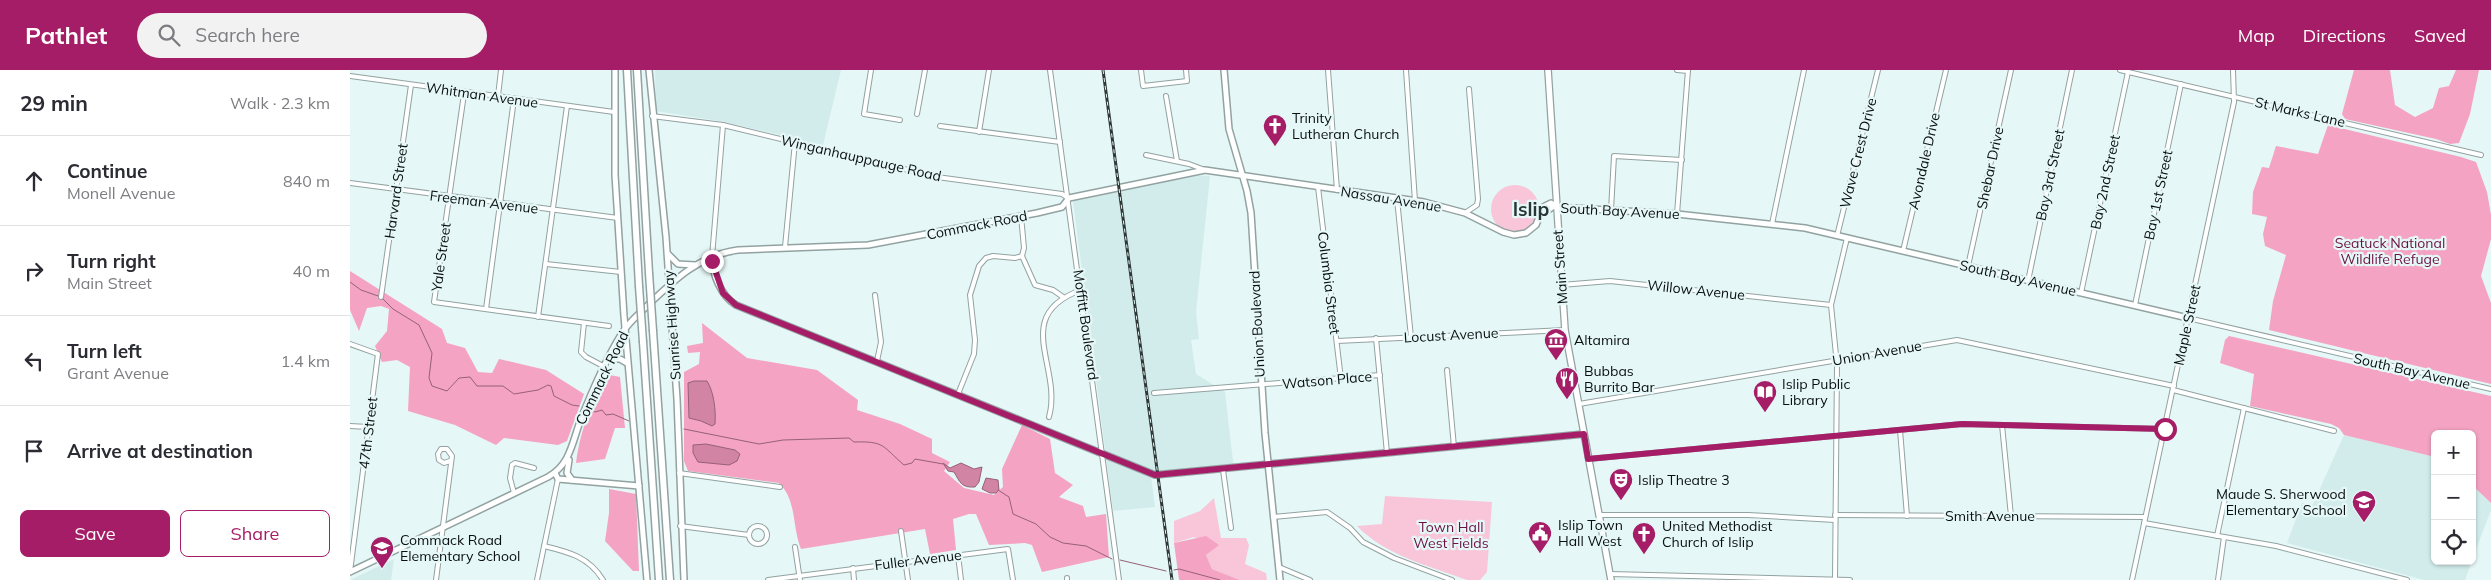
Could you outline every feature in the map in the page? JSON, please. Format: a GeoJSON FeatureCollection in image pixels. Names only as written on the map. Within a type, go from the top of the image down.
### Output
{"type":"FeatureCollection","features":[{"type":"Feature","properties":{"kind":"highway"},"geometry":{"type":"LineString","coordinates":[[627,70],[659,580]]}},
{"type":"Feature","properties":{"kind":"highway","name":"Sunrise Highway"},"geometry":{"type":"LineString","coordinates":[[637,70],[670,580]]}},
{"type":"Feature","properties":{"kind":"main road","name":"Main Street"},"geometry":{"type":"LineString","coordinates":[[1548,70],[1555,206],[1565,330],[1611,577]]}},
{"type":"Feature","properties":{"kind":"street"},"geometry":{"type":"LineString","coordinates":[[498,96],[501,70]]}},
{"type":"Feature","properties":{"kind":"street"},"geometry":{"type":"LineString","coordinates":[[615,70],[614,112],[621,272],[627,364],[647,580]]}},
{"type":"Feature","properties":{"kind":"street","name":"Sunrise Highway"},"geometry":{"type":"LineString","coordinates":[[648,70],[667,253],[677,399],[680,526],[684,580]]}},
{"type":"Feature","properties":{"kind":"street"},"geometry":{"type":"LineString","coordinates":[[871,70],[864,114],[900,120]]}},
{"type":"Feature","properties":{"kind":"street"},"geometry":{"type":"LineString","coordinates":[[917,114],[925,70]]}},
{"type":"Feature","properties":{"kind":"street"},"geometry":{"type":"LineString","coordinates":[[979,132],[989,70]]}},
{"type":"Feature","properties":{"kind":"street","name":"Moffitt Boulevard"},"geometry":{"type":"LineString","coordinates":[[1050,70],[1069,198],[1119,580]]}},
{"type":"Feature","properties":{"kind":"street"},"geometry":{"type":"LineString","coordinates":[[1141,70],[1143,86],[1187,81],[1186,70]]}},
{"type":"Feature","properties":{"kind":"street","name":"Union Boulevard"},"geometry":{"type":"LineString","coordinates":[[1224,70],[1229,129],[1251,213],[1267,465],[1280,580]]}},
{"type":"Feature","properties":{"kind":"street"},"geometry":{"type":"LineString","coordinates":[[1328,70],[1337,190]]}},
{"type":"Feature","properties":{"kind":"street"},"geometry":{"type":"LineString","coordinates":[[1406,70],[1415,201]]}},
{"type":"Feature","properties":{"kind":"street"},"geometry":{"type":"LineString","coordinates":[[1677,70],[1688,70],[1677,214]]}},
{"type":"Feature","properties":{"kind":"street"},"geometry":{"type":"LineString","coordinates":[[1772,224],[1804,70]]}},
{"type":"Feature","properties":{"kind":"street","name":"Wave Crest Drive"},"geometry":{"type":"LineString","coordinates":[[1837,236],[1878,70]]}},
{"type":"Feature","properties":{"kind":"street","name":"Avondale Drive"},"geometry":{"type":"LineString","coordinates":[[1903,251],[1946,70]]}},
{"type":"Feature","properties":{"kind":"street","name":"Shebar Drive"},"geometry":{"type":"LineString","coordinates":[[1968,266],[2011,70]]}},
{"type":"Feature","properties":{"kind":"street","name":"Bay 3rd Street"},"geometry":{"type":"LineString","coordinates":[[2028,281],[2072,70]]}},
{"type":"Feature","properties":{"kind":"street","name":"St Marks Lane"},"geometry":{"type":"LineString","coordinates":[[2120,70],[2481,155]]}},
{"type":"Feature","properties":{"kind":"street","name":"Maple Street"},"geometry":{"type":"LineString","coordinates":[[2132,580],[2234,102],[2232,70]]}},
{"type":"Feature","properties":{"kind":"street","name":"Bay 2nd Street"},"geometry":{"type":"LineString","coordinates":[[2081,293],[2128,72]]}},
{"type":"Feature","properties":{"kind":"street","name":"Whitman Avenue"},"geometry":{"type":"LineString","coordinates":[[350,76],[464,94],[498,96],[614,112]]}},
{"type":"Feature","properties":{"kind":"street","name":"Bay 1st Street"},"geometry":{"type":"LineString","coordinates":[[2135,305],[2181,84]]}},
{"type":"Feature","properties":{"kind":"street","name":"Harvard Street"},"geometry":{"type":"LineString","coordinates":[[381,297],[411,85]]}},
{"type":"Feature","properties":{"kind":"street"},"geometry":{"type":"LineString","coordinates":[[1465,213],[1476,205],[1478,199],[1469,89]]}},
{"type":"Feature","properties":{"kind":"street","name":"Yale Street"},"geometry":{"type":"LineString","coordinates":[[464,94],[434,302],[486,309]]}},
{"type":"Feature","properties":{"kind":"street"},"geometry":{"type":"LineString","coordinates":[[1166,96],[1177,161]]}},
{"type":"Feature","properties":{"kind":"street"},"geometry":{"type":"LineString","coordinates":[[514,99],[502,205],[486,309],[609,326]]}},
{"type":"Feature","properties":{"kind":"street"},"geometry":{"type":"LineString","coordinates":[[538,317],[567,106]]}},
{"type":"Feature","properties":{"kind":"street","name":"Winganhauppauge Road"},"geometry":{"type":"LineString","coordinates":[[652,116],[724,126],[937,177],[1062,194],[1069,198]]}},
{"type":"Feature","properties":{"kind":"street"},"geometry":{"type":"LineString","coordinates":[[724,126],[712,257],[713,270],[722,290],[732,303],[1103,452],[1155,475],[1584,434]]}},
{"type":"Feature","properties":{"kind":"street"},"geometry":{"type":"LineString","coordinates":[[940,126],[1060,142]]}},
{"type":"Feature","properties":{"kind":"street"},"geometry":{"type":"LineString","coordinates":[[785,248],[795,142]]}},
{"type":"Feature","properties":{"kind":"street","name":"Nassau Avenue"},"geometry":{"type":"LineString","coordinates":[[1146,155],[1177,161],[1205,170],[1415,201],[1465,213],[1503,232],[1514,235],[1532,229],[1541,215]]}},
{"type":"Feature","properties":{"kind":"street"},"geometry":{"type":"LineString","coordinates":[[1611,210],[1614,156],[1682,160]]}},
{"type":"Feature","properties":{"kind":"street"},"geometry":{"type":"LineString","coordinates":[[1184,163],[1184,173]]}},
{"type":"Feature","properties":{"kind":"street","name":"Nassau Avenue"},"geometry":{"type":"LineString","coordinates":[[1111,190],[1205,170]]}},
{"type":"Feature","properties":{"kind":"street","name":"Freeman Avenue"},"geometry":{"type":"LineString","coordinates":[[350,183],[502,205],[618,218]]}},
{"type":"Feature","properties":{"kind":"street","name":"Columbia Street"},"geometry":{"type":"LineString","coordinates":[[1318,187],[1341,378]]}},
{"type":"Feature","properties":{"kind":"street","name":"Commack Road"},"geometry":{"type":"LineString","coordinates":[[350,572],[555,473],[570,454],[580,420],[625,329],[669,285],[695,265],[731,251],[868,245],[1062,207],[1069,198],[1111,190]]}},
{"type":"Feature","properties":{"kind":"street"},"geometry":{"type":"LineString","coordinates":[[1397,199],[1411,338]]}},
{"type":"Feature","properties":{"kind":"street","name":"South Bay Avenue"},"geometry":{"type":"LineString","coordinates":[[1541,215],[1555,206],[1677,214],[1805,228],[2491,389]]}},
{"type":"Feature","properties":{"kind":"street"},"geometry":{"type":"LineString","coordinates":[[1021,216],[1024,248],[1022,256],[1035,285],[1053,290],[1063,297]]}},
{"type":"Feature","properties":{"kind":"street"},"geometry":{"type":"LineString","coordinates":[[1834,580],[1836,360],[1831,305],[1847,238]]}},
{"type":"Feature","properties":{"kind":"street"},"geometry":{"type":"LineString","coordinates":[[667,253],[678,264],[695,265]]}},
{"type":"Feature","properties":{"kind":"street"},"geometry":{"type":"LineString","coordinates":[[958,394],[974,354],[975,340],[970,295],[979,266],[986,258],[994,256],[1015,258],[1022,256]]}},
{"type":"Feature","properties":{"kind":"street"},"geometry":{"type":"LineString","coordinates":[[546,264],[621,272]]}},
{"type":"Feature","properties":{"kind":"street","name":"Willow Avenue"},"geometry":{"type":"LineString","coordinates":[[1561,286],[1610,281],[1831,305]]}},
{"type":"Feature","properties":{"kind":"street"},"geometry":{"type":"LineString","coordinates":[[1050,417],[1053,403],[1044,351],[1044,319],[1048,310],[1063,297],[1081,290]]}},
{"type":"Feature","properties":{"kind":"street"},"geometry":{"type":"LineString","coordinates":[[875,294],[881,342],[877,361]]}},
{"type":"Feature","properties":{"kind":"street"},"geometry":{"type":"LineString","coordinates":[[584,323],[581,352],[586,357],[605,367]]}},
{"type":"Feature","properties":{"kind":"street","name":"Locust Avenue"},"geometry":{"type":"LineString","coordinates":[[1337,341],[1565,330]]}},
{"type":"Feature","properties":{"kind":"street"},"geometry":{"type":"LineString","coordinates":[[1376,338],[1387,454]]}},
{"type":"Feature","properties":{"kind":"street","name":"Union Avenue"},"geometry":{"type":"LineString","coordinates":[[1579,404],[1957,340],[2174,388],[2244,408],[2334,430]]}},
{"type":"Feature","properties":{"kind":"street","name":"47th Street"},"geometry":{"type":"LineString","coordinates":[[350,344],[378,354],[350,572]]}},
{"type":"Feature","properties":{"kind":"street"},"geometry":{"type":"LineString","coordinates":[[609,359],[620,358],[627,364]]}},
{"type":"Feature","properties":{"kind":"street"},"geometry":{"type":"LineString","coordinates":[[1447,370],[1454,447]]}},
{"type":"Feature","properties":{"kind":"street","name":"Watson Place"},"geometry":{"type":"LineString","coordinates":[[1154,394],[1380,375]]}},
{"type":"Feature","properties":{"kind":"street"},"geometry":{"type":"LineString","coordinates":[[2218,536],[2244,408]]}},
{"type":"Feature","properties":{"kind":"street"},"geometry":{"type":"LineString","coordinates":[[1588,459],[1962,424],[2165,429]]}},
{"type":"Feature","properties":{"kind":"street"},"geometry":{"type":"LineString","coordinates":[[2002,425],[2011,516]]}},
{"type":"Feature","properties":{"kind":"street"},"geometry":{"type":"LineString","coordinates":[[350,426],[368,428]]}},
{"type":"Feature","properties":{"kind":"street"},"geometry":{"type":"LineString","coordinates":[[1900,430],[1907,516]]}},
{"type":"Feature","properties":{"kind":"street"},"geometry":{"type":"LineString","coordinates":[[570,454],[567,471],[572,480]]}},
{"type":"Feature","properties":{"kind":"street"},"geometry":{"type":"LineString","coordinates":[[436,580],[450,461]]}},
{"type":"Feature","properties":{"kind":"street"},"geometry":{"type":"LineString","coordinates":[[514,493],[510,478],[512,465],[534,468]]}},
{"type":"Feature","properties":{"kind":"street"},"geometry":{"type":"LineString","coordinates":[[1223,470],[1230,528]]}},
{"type":"Feature","properties":{"kind":"street"},"geometry":{"type":"LineString","coordinates":[[537,580],[558,479],[555,473]]}},
{"type":"Feature","properties":{"kind":"street"},"geometry":{"type":"LineString","coordinates":[[679,473],[780,487]]}},
{"type":"Feature","properties":{"kind":"street"},"geometry":{"type":"LineString","coordinates":[[558,479],[639,486]]}},
{"type":"Feature","properties":{"kind":"street"},"geometry":{"type":"LineString","coordinates":[[1273,517],[1327,512],[1350,528],[1363,542],[1394,558],[1452,580]]}},
{"type":"Feature","properties":{"kind":"street","name":"Smith Avenue"},"geometry":{"type":"LineString","coordinates":[[1599,515],[1835,518],[1907,516],[2146,516]]}},
{"type":"Feature","properties":{"kind":"street"},"geometry":{"type":"LineString","coordinates":[[2144,523],[2276,546],[2407,580]]}},
{"type":"Feature","properties":{"kind":"street"},"geometry":{"type":"LineString","coordinates":[[680,526],[749,535]]}},
{"type":"Feature","properties":{"kind":"street"},"geometry":{"type":"LineString","coordinates":[[760,526],[766,530],[767,537],[764,543],[757,544],[751,541],[749,535],[753,528],[760,526]]}},
{"type":"Feature","properties":{"kind":"street"},"geometry":{"type":"LineString","coordinates":[[901,531],[908,580]]}},
{"type":"Feature","properties":{"kind":"street"},"geometry":{"type":"LineString","coordinates":[[2218,580],[2224,537]]}},
{"type":"Feature","properties":{"kind":"street"},"geometry":{"type":"LineString","coordinates":[[544,546],[570,552],[584,559],[603,580]]}},
{"type":"Feature","properties":{"kind":"street"},"geometry":{"type":"LineString","coordinates":[[796,547],[800,578]]}},
{"type":"Feature","properties":{"kind":"street","name":"Fuller Avenue"},"geometry":{"type":"LineString","coordinates":[[768,580],[800,578],[853,568],[1008,549],[1013,580]]}},
{"type":"Feature","properties":{"kind":"street"},"geometry":{"type":"LineString","coordinates":[[958,555],[961,580]]}},
{"type":"Feature","properties":{"kind":"street"},"geometry":{"type":"LineString","coordinates":[[1279,567],[1310,580]]}},
{"type":"Feature","properties":{"kind":"street"},"geometry":{"type":"LineString","coordinates":[[853,568],[854,580]]}},
{"type":"Feature","properties":{"kind":"street"},"geometry":{"type":"LineString","coordinates":[[1611,577],[1850,580]]}},
{"type":"Feature","properties":{"kind":"shaded area"},"geometry":{"type":"Polygon","coordinates":[[[655,70],[841,70],[823,145],[725,122],[656,111],[655,70]]]}},
{"type":"Feature","properties":{"kind":"shaded area"},"geometry":{"type":"Polygon","coordinates":[[[1189,175],[1210,176],[1196,312],[1199,339],[1191,340],[1196,374],[1225,392],[1234,470],[1151,476],[1155,507],[1113,511],[1073,201],[1189,175]]]}},
{"type":"Feature","properties":{"kind":"shaded area"},"geometry":{"type":"Polygon","coordinates":[[[707,381],[709,385],[713,396],[715,413],[715,424],[712,426],[689,418],[688,383],[707,381]]]}},
{"type":"Feature","properties":{"kind":"shaded area","name":"Maude S. Sherwood Elementary School"},"geometry":{"type":"Polygon","coordinates":[[[2344,435],[2431,456],[2431,565],[2471,565],[2465,580],[2424,580],[2287,543],[2302,503],[2313,504],[2344,435]]]}},
{"type":"Feature","properties":{"kind":"shaded area"},"geometry":{"type":"Polygon","coordinates":[[[706,444],[735,450],[740,454],[737,461],[729,465],[698,462],[693,453],[693,445],[706,444]]]}},
{"type":"Feature","properties":{"kind":"shaded area"},"geometry":{"type":"Polygon","coordinates":[[[943,463],[950,468],[961,463],[974,469],[982,467],[979,482],[975,487],[964,485],[954,472],[948,471],[943,463]]]}},
{"type":"Feature","properties":{"kind":"shaded area"},"geometry":{"type":"Polygon","coordinates":[[[986,478],[998,480],[999,490],[996,493],[990,493],[982,489],[986,478]]]}},
{"type":"Feature","properties":{"kind":"shaded area"},"geometry":{"type":"Polygon","coordinates":[[[2476,489],[2491,503],[2491,510],[2476,549],[2476,489]]]}},
{"type":"Feature","properties":{"kind":"shaded area","name":"Commack Road Elementary School"},"geometry":{"type":"Polygon","coordinates":[[[394,559],[391,580],[350,580],[394,559]]]}},
{"type":"Feature","properties":{"kind":"green space"},"geometry":{"type":"Polygon","coordinates":[[[2354,70],[2390,70],[2395,105],[2415,117],[2433,108],[2439,88],[2449,86],[2456,70],[2479,70],[2470,114],[2459,143],[2450,144],[2436,139],[2345,119],[2342,114],[2354,70]]]}},
{"type":"Feature","properties":{"kind":"green space","name":"Seatuck National Wildlife Refuge"},"geometry":{"type":"Polygon","coordinates":[[[2328,125],[2476,162],[2487,192],[2491,215],[2491,239],[2481,276],[2491,303],[2491,384],[2269,330],[2273,301],[2286,255],[2265,246],[2263,234],[2267,217],[2252,214],[2253,192],[2262,167],[2269,168],[2276,146],[2318,154],[2328,125]]]}},
{"type":"Feature","properties":{"kind":"green space"},"geometry":{"type":"Polygon","coordinates":[[[1515,185],[1524,187],[1532,192],[1537,200],[1539,209],[1537,218],[1532,226],[1524,231],[1515,233],[1506,231],[1498,226],[1493,218],[1491,209],[1493,200],[1498,192],[1506,187],[1515,185]]]}},
{"type":"Feature","properties":{"kind":"green space"},"geometry":{"type":"Polygon","coordinates":[[[350,271],[442,329],[447,343],[465,348],[478,372],[492,373],[499,359],[546,370],[584,394],[567,441],[558,445],[504,438],[496,445],[455,425],[408,411],[410,367],[397,360],[382,362],[375,346],[387,331],[389,309],[381,306],[367,308],[359,331],[350,310],[350,271]]]}},
{"type":"Feature","properties":{"kind":"green space"},"geometry":{"type":"Polygon","coordinates":[[[702,323],[747,358],[817,370],[858,400],[857,410],[900,424],[932,439],[932,453],[950,462],[944,471],[964,488],[994,495],[1003,487],[1002,469],[1022,425],[1050,439],[1055,473],[1073,485],[1059,497],[1083,506],[1086,517],[1106,514],[1109,557],[1042,572],[1032,545],[1025,543],[989,545],[976,514],[953,519],[956,550],[930,554],[925,529],[801,549],[789,497],[779,483],[688,471],[684,461],[684,372],[699,364],[700,352],[688,353],[687,346],[703,343],[702,323]]]}},
{"type":"Feature","properties":{"kind":"green space"},"geometry":{"type":"Polygon","coordinates":[[[2229,336],[2491,396],[2491,503],[2476,489],[2476,430],[2431,430],[2431,456],[2344,435],[2339,428],[2331,424],[2250,406],[2254,374],[2220,363],[2225,340],[2229,336]]]}},
{"type":"Feature","properties":{"kind":"green space"},"geometry":{"type":"Polygon","coordinates":[[[610,375],[620,377],[625,428],[615,428],[605,459],[576,463],[587,417],[610,375]]]}},
{"type":"Feature","properties":{"kind":"green space"},"geometry":{"type":"Polygon","coordinates":[[[609,489],[636,494],[639,571],[633,571],[605,541],[609,513],[609,489]]]}},
{"type":"Feature","properties":{"kind":"green space","name":"Town Hall West Fields"},"geometry":{"type":"Polygon","coordinates":[[[1385,496],[1492,502],[1487,572],[1480,580],[1467,580],[1409,559],[1381,545],[1357,526],[1382,524],[1385,496]]]}},
{"type":"Feature","properties":{"kind":"green space"},"geometry":{"type":"Polygon","coordinates":[[[1214,498],[1221,538],[1246,538],[1249,545],[1245,564],[1266,573],[1267,580],[1240,580],[1212,569],[1206,555],[1218,545],[1194,537],[1174,543],[1174,521],[1200,511],[1214,498]]]}},
{"type":"Feature","properties":{"kind":"green space"},"geometry":{"type":"Polygon","coordinates":[[[1206,536],[1219,545],[1206,555],[1212,569],[1240,580],[1179,580],[1174,543],[1206,536]]]}},
{"type":"Feature","properties":{"kind":"waterway"},"geometry":{"type":"LineString","coordinates":[[350,282],[361,290],[381,297],[393,309],[419,325],[432,353],[429,378],[432,386],[447,391],[459,378],[470,377],[477,386],[503,386],[514,394],[538,390],[548,385],[551,386],[554,396],[572,405],[579,406]]}},
{"type":"Feature","properties":{"kind":"waterway"},"geometry":{"type":"LineString","coordinates":[[590,409],[595,412],[602,410],[606,415],[613,414],[629,421]]}},
{"type":"Feature","properties":{"kind":"waterway"},"geometry":{"type":"LineString","coordinates":[[684,429],[759,444],[783,440],[849,438],[854,442],[878,444],[887,449],[904,465],[912,463],[915,459],[943,464]]}},
{"type":"Feature","properties":{"kind":"waterway"},"geometry":{"type":"LineString","coordinates":[[998,490],[1009,497],[1013,514],[1036,524],[1050,537],[1063,543],[1086,546],[1112,559]]}},
{"type":"Feature","properties":{"kind":"waterway"},"geometry":{"type":"LineString","coordinates":[[1120,560],[1166,571]]}},
{"type":"Feature","properties":{"kind":"waterway"},"geometry":{"type":"LineString","coordinates":[[1174,570],[1179,569],[1220,580]]}},
{"type":"Feature","properties":{"kind":"railway"},"geometry":{"type":"LineString","coordinates":[[1103,70],[1172,580]]}},
{"type":"Feature","properties":{"kind":"place","name":"Trinity Lutheran Church"},"geometry":{"type":"Point","coordinates":[1275,147]}},
{"type":"Feature","properties":{"kind":"place","name":"Altamira"},"geometry":{"type":"Point","coordinates":[1556,361]}},
{"type":"Feature","properties":{"kind":"place","name":"Bubbas Burrito Bar"},"geometry":{"type":"Point","coordinates":[1567,400]}},
{"type":"Feature","properties":{"kind":"place","name":"Islip Public Library"},"geometry":{"type":"Point","coordinates":[1765,413]}},
{"type":"Feature","properties":{"kind":"place","name":"Islip Theatre 3"},"geometry":{"type":"Point","coordinates":[1621,501]}},
{"type":"Feature","properties":{"kind":"place","name":"Maude S. Sherwood Elementary School"},"geometry":{"type":"Point","coordinates":[2364,523]}},
{"type":"Feature","properties":{"kind":"place","name":"Islip Town Hall West"},"geometry":{"type":"Point","coordinates":[1540,554]}},
{"type":"Feature","properties":{"kind":"place","name":"United Methodist Church of Islip"},"geometry":{"type":"Point","coordinates":[1644,555]}},
{"type":"Feature","properties":{"kind":"place","name":"Commack Road Elementary School"},"geometry":{"type":"Point","coordinates":[382,569]}},
{"type":"Feature","properties":{"kind":"district","name":"Islip"},"geometry":{"type":"Point","coordinates":[1531,209]}},
{"type":"Feature","properties":{"kind":"route"},"geometry":{"type":"LineString","coordinates":[[712,261],[713,270],[723,293],[736,305],[1103,452],[1155,475],[1165,476],[1584,434],[1588,459],[1962,424],[2165,429]]}}]}
